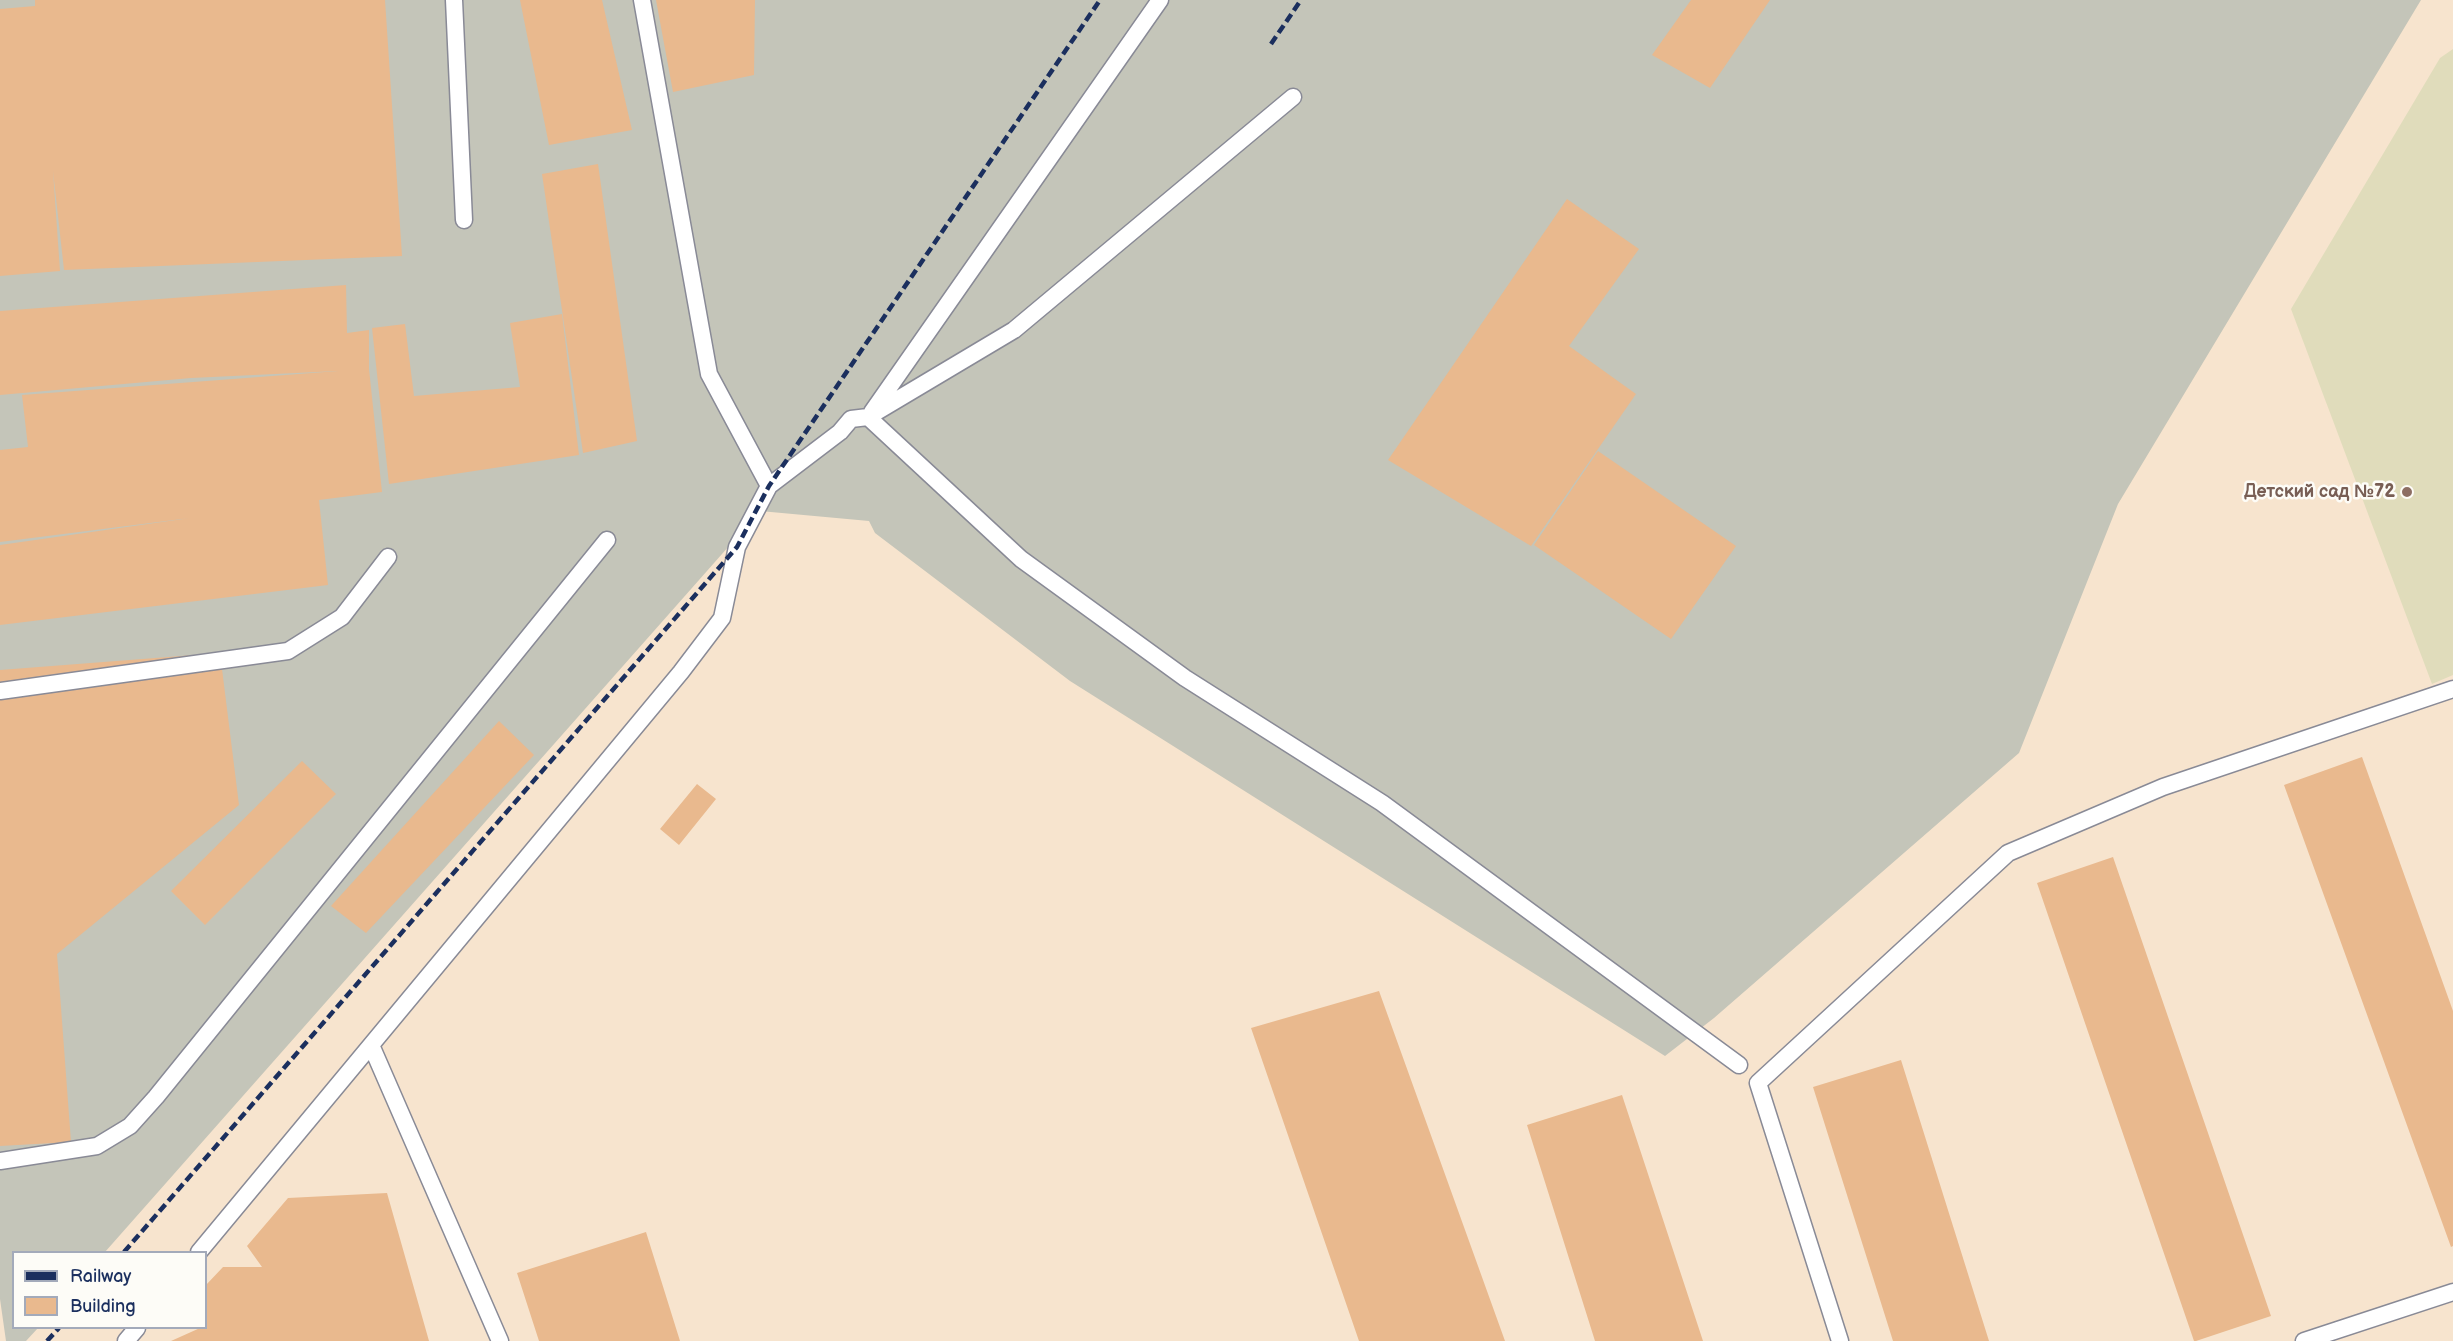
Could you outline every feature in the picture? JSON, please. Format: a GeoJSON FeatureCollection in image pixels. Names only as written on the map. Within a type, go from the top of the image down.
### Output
{"type":"FeatureCollection","features":[{"type":"Feature","properties":{"kind":"lane"},"geometry":{"type":"LineString","coordinates":[[454,0],[464,220]]}},
{"type":"Feature","properties":{"kind":"lane"},"geometry":{"type":"LineString","coordinates":[[642,0],[710,374],[769,486]]}},
{"type":"Feature","properties":{"kind":"lane"},"geometry":{"type":"LineString","coordinates":[[868,417],[1160,0]]}},
{"type":"Feature","properties":{"kind":"lane"},"geometry":{"type":"LineString","coordinates":[[200,1251],[673,682],[722,618],[737,547],[769,486],[840,432],[851,419],[868,417],[1014,330],[1293,97]]}},
{"type":"Feature","properties":{"kind":"lane"},"geometry":{"type":"LineString","coordinates":[[868,417],[1021,559],[1185,678],[1382,803],[1739,1065]]}},
{"type":"Feature","properties":{"kind":"lane"},"geometry":{"type":"LineString","coordinates":[[0,1161],[98,1146],[130,1126],[156,1097],[607,540]]}},
{"type":"Feature","properties":{"kind":"lane"},"geometry":{"type":"LineString","coordinates":[[0,691],[288,651],[342,617],[388,557]]}},
{"type":"Feature","properties":{"kind":"lane"},"geometry":{"type":"LineString","coordinates":[[1840,1341],[1758,1083],[2008,853],[2163,787],[2453,688]]}},
{"type":"Feature","properties":{"kind":"lane"},"geometry":{"type":"LineString","coordinates":[[371,1045],[500,1341]]}},
{"type":"Feature","properties":{"kind":"lane"},"geometry":{"type":"LineString","coordinates":[[2304,1341],[2453,1292]]}},
{"type":"Feature","properties":{"kind":"lane"},"geometry":{"type":"LineString","coordinates":[[126,1341],[136,1329]]}},
{"type":"Feature","properties":{"kind":"shaded area"},"geometry":{"type":"Polygon","coordinates":[[[0,0],[2421,0],[2118,504],[2019,753],[1714,1018],[1665,1056],[1070,681],[875,533],[869,521],[760,511],[106,1251],[12,1251],[12,1329],[37,1329],[26,1341],[6,1341],[0,1299],[0,0]]]}},
{"type":"Feature","properties":{"kind":"shaded area","name":"Детский сад №72"},"geometry":{"type":"Polygon","coordinates":[[[2453,49],[2453,675],[2432,684],[2291,309],[2440,58],[2453,49]]]}},
{"type":"Feature","properties":{"kind":"building"},"geometry":{"type":"Polygon","coordinates":[[[35,0],[385,0],[402,256],[64,270],[53,171],[60,271],[0,276],[0,9],[35,6],[35,0]]]}},
{"type":"Feature","properties":{"kind":"building"},"geometry":{"type":"Polygon","coordinates":[[[520,0],[602,0],[632,130],[549,145],[520,0]]]}},
{"type":"Feature","properties":{"kind":"building"},"geometry":{"type":"Polygon","coordinates":[[[656,0],[755,0],[754,75],[673,92],[656,0]]]}},
{"type":"Feature","properties":{"kind":"building"},"geometry":{"type":"Polygon","coordinates":[[[1691,0],[1770,0],[1710,88],[1652,55],[1691,0]]]}},
{"type":"Feature","properties":{"kind":"building"},"geometry":{"type":"Polygon","coordinates":[[[598,164],[637,441],[583,453],[542,174],[598,164]]]}},
{"type":"Feature","properties":{"kind":"building"},"geometry":{"type":"Polygon","coordinates":[[[1567,199],[1639,249],[1569,346],[1636,394],[1531,546],[1388,460],[1567,199]]]}},
{"type":"Feature","properties":{"kind":"building"},"geometry":{"type":"Polygon","coordinates":[[[346,285],[347,333],[369,330],[369,369],[382,492],[319,500],[328,585],[0,625],[0,545],[190,518],[0,542],[0,450],[28,447],[22,395],[338,371],[191,378],[0,395],[0,311],[346,285]]]}},
{"type":"Feature","properties":{"kind":"building"},"geometry":{"type":"Polygon","coordinates":[[[562,314],[579,455],[389,484],[372,328],[405,324],[414,396],[520,387],[510,323],[562,314]]]}},
{"type":"Feature","properties":{"kind":"building"},"geometry":{"type":"Polygon","coordinates":[[[1598,451],[1736,546],[1671,639],[1534,545],[1598,451]]]}},
{"type":"Feature","properties":{"kind":"building"},"geometry":{"type":"Polygon","coordinates":[[[220,653],[239,805],[57,954],[71,1142],[0,1146],[0,670],[220,653]]]}},
{"type":"Feature","properties":{"kind":"building"},"geometry":{"type":"Polygon","coordinates":[[[499,721],[534,755],[366,933],[331,906],[499,721]]]}},
{"type":"Feature","properties":{"kind":"building"},"geometry":{"type":"Polygon","coordinates":[[[2362,757],[2453,1011],[2453,1246],[2451,1247],[2284,785],[2362,757]]]}},
{"type":"Feature","properties":{"kind":"building"},"geometry":{"type":"Polygon","coordinates":[[[302,761],[336,794],[205,925],[171,891],[302,761]]]}},
{"type":"Feature","properties":{"kind":"building"},"geometry":{"type":"Polygon","coordinates":[[[697,784],[716,799],[679,845],[660,829],[697,784]]]}},
{"type":"Feature","properties":{"kind":"building"},"geometry":{"type":"Polygon","coordinates":[[[2113,857],[2271,1316],[2196,1341],[2194,1341],[2037,883],[2113,857]]]}},
{"type":"Feature","properties":{"kind":"building"},"geometry":{"type":"Polygon","coordinates":[[[1379,991],[1505,1341],[1359,1341],[1251,1028],[1379,991]]]}},
{"type":"Feature","properties":{"kind":"building"},"geometry":{"type":"Polygon","coordinates":[[[1901,1060],[1989,1341],[1893,1341],[1813,1087],[1901,1060]]]}},
{"type":"Feature","properties":{"kind":"building"},"geometry":{"type":"Polygon","coordinates":[[[1622,1095],[1703,1341],[1595,1341],[1527,1125],[1622,1095]]]}},
{"type":"Feature","properties":{"kind":"building"},"geometry":{"type":"Polygon","coordinates":[[[387,1193],[429,1341],[171,1341],[198,1329],[207,1329],[207,1284],[223,1267],[262,1267],[247,1246],[288,1198],[387,1193]]]}},
{"type":"Feature","properties":{"kind":"building"},"geometry":{"type":"Polygon","coordinates":[[[646,1232],[680,1341],[539,1341],[517,1273],[646,1232]]]}},
{"type":"Feature","properties":{"kind":"railway"},"geometry":{"type":"LineString","coordinates":[[125,1251],[737,547],[769,486],[1100,0]]}},
{"type":"Feature","properties":{"kind":"railway"},"geometry":{"type":"LineString","coordinates":[[1271,44],[1301,0]]}},
{"type":"Feature","properties":{"kind":"railway"},"geometry":{"type":"LineString","coordinates":[[47,1341],[58,1329]]}},
{"type":"Feature","properties":{"kind":"place","name":"Детский сад №72"},"geometry":{"type":"Point","coordinates":[2407,492]}}]}
